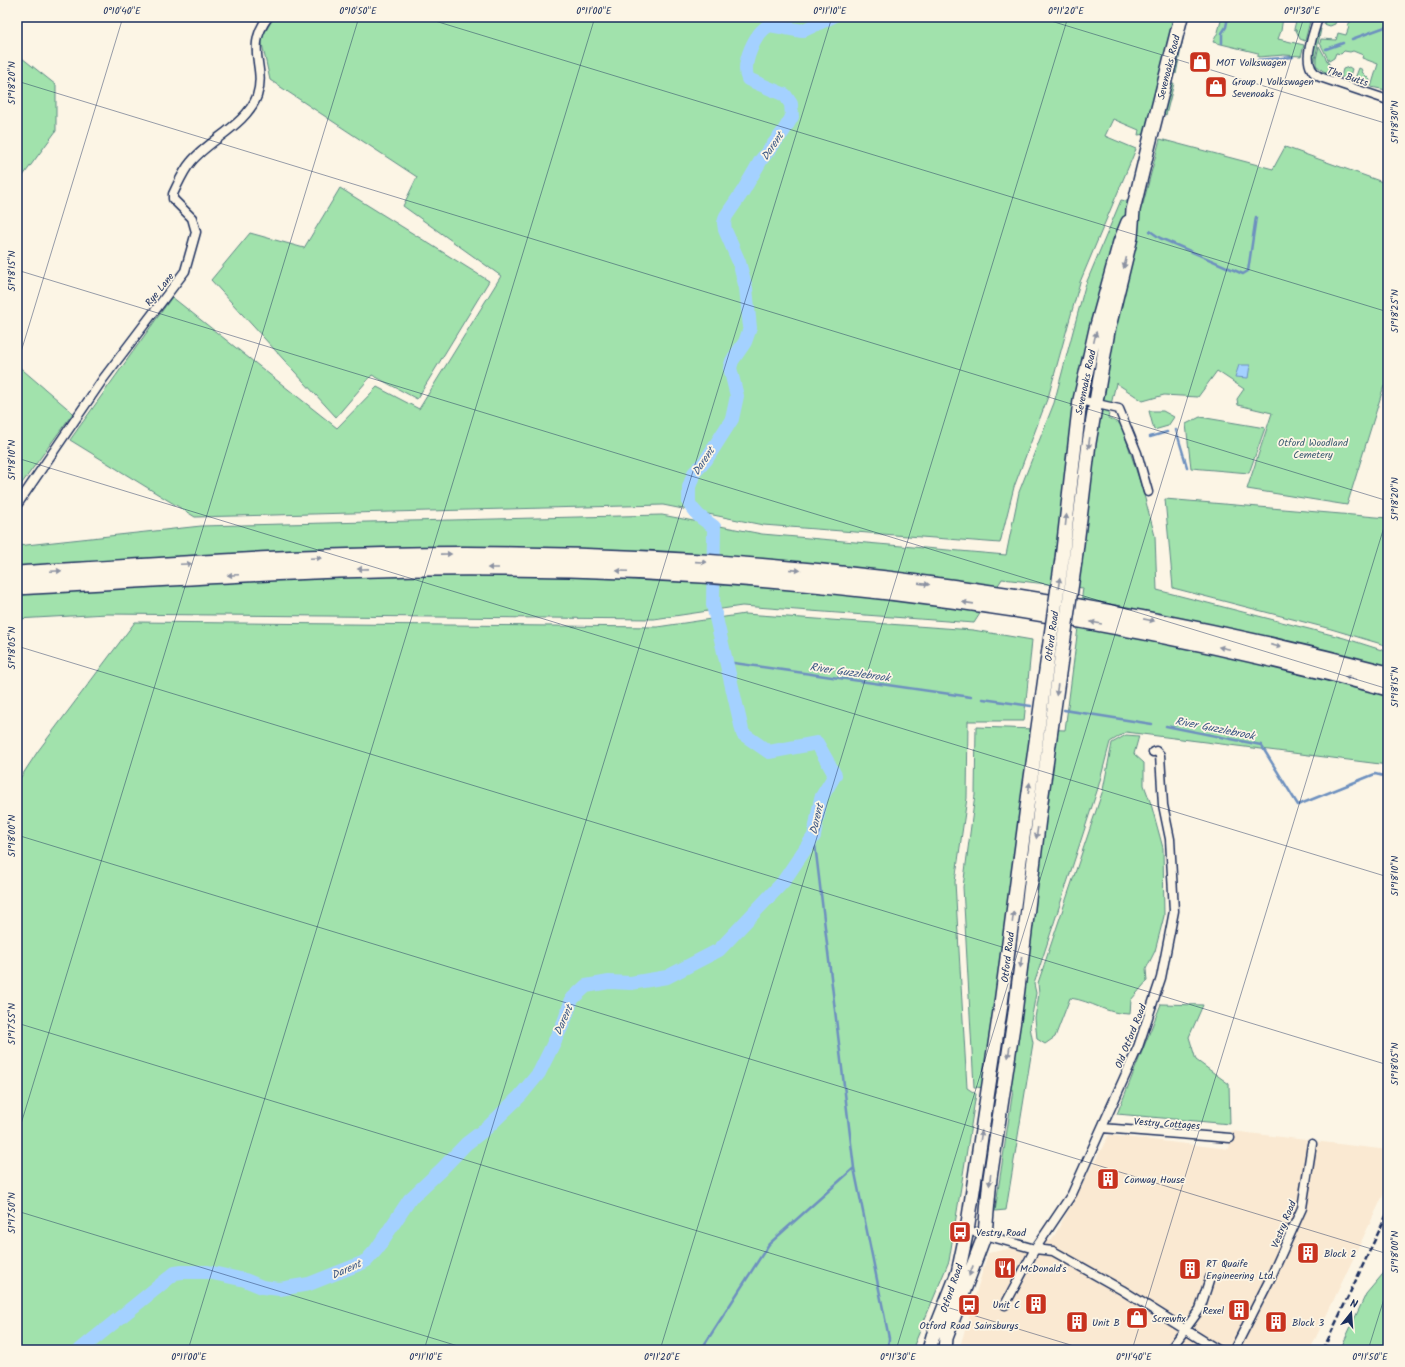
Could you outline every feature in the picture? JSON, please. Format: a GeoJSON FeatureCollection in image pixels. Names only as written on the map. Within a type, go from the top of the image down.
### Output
{"type":"FeatureCollection","features":[{"type":"Feature","properties":{"kind":"highway"},"geometry":{"type":"LineString","coordinates":[[17,574],[264,560],[390,555],[520,555],[756,573],[928,584],[1086,608],[1238,638],[1388,674]]}},
{"type":"Feature","properties":{"kind":"highway"},"geometry":{"type":"LineString","coordinates":[[17,587],[287,572],[400,568],[662,566]]}},
{"type":"Feature","properties":{"kind":"highway"},"geometry":{"type":"LineString","coordinates":[[756,573],[1082,621],[1219,647],[1388,688]]}},
{"type":"Feature","properties":{"kind":"main road","name":"Sevenoaks Road"},"geometry":{"type":"LineString","coordinates":[[1068,560],[1080,400],[1096,329],[1120,242],[1133,210],[1181,17]]}},
{"type":"Feature","properties":{"kind":"main road","name":"Sevenoaks Road"},"geometry":{"type":"LineString","coordinates":[[1068,560],[1108,331],[1131,237],[1133,210]]}},
{"type":"Feature","properties":{"kind":"main road","name":"Otford Road"},"geometry":{"type":"LineString","coordinates":[[929,1350],[958,1273],[967,1230],[1056,650],[1068,560]]}},
{"type":"Feature","properties":{"kind":"main road","name":"Otford Road"},"geometry":{"type":"LineString","coordinates":[[945,1350],[946,1338],[985,1234],[990,1178],[1015,1013],[1042,794],[1056,650]]}},
{"type":"Feature","properties":{"kind":"street","name":"Rye Lane"},"geometry":{"type":"LineString","coordinates":[[17,505],[112,367],[185,271],[196,232],[192,218],[173,199],[173,194],[190,163],[209,144],[234,126],[256,97],[260,83],[256,45],[260,30],[268,17]]}},
{"type":"Feature","properties":{"kind":"street","name":"The Butts"},"geometry":{"type":"LineString","coordinates":[[1318,17],[1308,60],[1309,67],[1313,73],[1320,77],[1388,100]]}},
{"type":"Feature","properties":{"kind":"street"},"geometry":{"type":"LineString","coordinates":[[1080,400],[1095,405],[1119,409],[1137,453],[1148,492]]}},
{"type":"Feature","properties":{"kind":"street","name":"Old Otford Road"},"geometry":{"type":"LineString","coordinates":[[1004,1305],[1035,1248],[1072,1194],[1138,1047],[1151,1012],[1168,946],[1174,911],[1170,839],[1163,806],[1161,760],[1158,753],[1153,752]]}},
{"type":"Feature","properties":{"kind":"street","name":"Vestry Cottages"},"geometry":{"type":"LineString","coordinates":[[1102,1128],[1230,1138]]}},
{"type":"Feature","properties":{"kind":"street","name":"Vestry Road"},"geometry":{"type":"LineString","coordinates":[[1234,1350],[1270,1279],[1302,1208],[1312,1144]]}},
{"type":"Feature","properties":{"kind":"street"},"geometry":{"type":"LineString","coordinates":[[967,1230],[1035,1248],[1053,1251],[1122,1290],[1218,1350]]}},
{"type":"Feature","properties":{"kind":"street"},"geometry":{"type":"LineString","coordinates":[[1170,1350],[1200,1309],[1210,1278]]}},
{"type":"Feature","properties":{"kind":"shaded area"},"geometry":{"type":"Polygon","coordinates":[[[1232,1131],[1388,1150],[1388,1185],[1310,1350],[959,1350],[988,1253],[1052,1240],[1109,1135],[1229,1149],[1232,1131]]]}},
{"type":"Feature","properties":{"kind":"green space"},"geometry":{"type":"Polygon","coordinates":[[[274,17],[1176,17],[1146,134],[1138,135],[1139,130],[1113,119],[1105,136],[1136,149],[1080,282],[1049,394],[1014,487],[1000,543],[763,525],[663,505],[195,517],[70,440],[172,297],[337,428],[377,387],[419,409],[501,276],[403,206],[417,177],[270,80],[261,39],[274,17]]]}},
{"type":"Feature","properties":{"kind":"green space"},"geometry":{"type":"Polygon","coordinates":[[[1222,17],[1283,17],[1278,39],[1304,45],[1301,56],[1284,55],[1258,57],[1258,53],[1213,42],[1218,32],[1222,17]]]}},
{"type":"Feature","properties":{"kind":"green space"},"geometry":{"type":"Polygon","coordinates":[[[1300,17],[1311,17],[1305,41],[1300,39],[1296,30],[1294,29],[1296,21],[1299,21],[1300,17]]]}},
{"type":"Feature","properties":{"kind":"green space"},"geometry":{"type":"Polygon","coordinates":[[[1326,17],[1337,17],[1335,24],[1330,26],[1324,24],[1326,17]]]}},
{"type":"Feature","properties":{"kind":"green space"},"geometry":{"type":"Polygon","coordinates":[[[1354,17],[1388,17],[1388,84],[1386,90],[1371,87],[1378,64],[1362,58],[1363,55],[1353,51],[1344,51],[1341,54],[1336,53],[1334,58],[1329,61],[1320,43],[1321,39],[1336,40],[1338,33],[1346,35],[1349,27],[1347,26],[1354,17]]]}},
{"type":"Feature","properties":{"kind":"green space"},"geometry":{"type":"Polygon","coordinates":[[[1319,29],[1321,29],[1314,64],[1320,71],[1337,77],[1336,79],[1324,75],[1314,68],[1312,58],[1319,29]]]}},
{"type":"Feature","properties":{"kind":"green space"},"geometry":{"type":"Polygon","coordinates":[[[1182,32],[1184,33],[1176,74],[1173,68],[1182,32]]]}},
{"type":"Feature","properties":{"kind":"green space"},"geometry":{"type":"Polygon","coordinates":[[[1319,46],[1335,75],[1323,71],[1316,65],[1319,46]]]}},
{"type":"Feature","properties":{"kind":"green space"},"geometry":{"type":"Polygon","coordinates":[[[17,54],[56,85],[56,131],[17,184],[17,54]]]}},
{"type":"Feature","properties":{"kind":"green space"},"geometry":{"type":"Polygon","coordinates":[[[1349,67],[1352,69],[1349,79],[1341,77],[1343,69],[1349,67]]]}},
{"type":"Feature","properties":{"kind":"green space"},"geometry":{"type":"Polygon","coordinates":[[[1359,68],[1363,70],[1362,72],[1370,80],[1368,86],[1354,81],[1359,68]]]}},
{"type":"Feature","properties":{"kind":"green space"},"geometry":{"type":"Polygon","coordinates":[[[1174,83],[1166,115],[1163,113],[1170,84],[1174,83]]]}},
{"type":"Feature","properties":{"kind":"green space","name":"Otford Woodland Cemetery"},"geometry":{"type":"Polygon","coordinates":[[[1160,139],[1273,169],[1285,147],[1388,184],[1388,387],[1384,386],[1347,505],[1247,489],[1272,413],[1238,405],[1237,399],[1244,389],[1217,371],[1198,397],[1164,395],[1143,401],[1116,383],[1108,418],[1121,424],[1143,491],[1155,536],[1157,590],[1344,638],[1388,652],[1388,765],[1126,732],[1110,742],[1098,788],[1034,984],[1036,993],[1030,1027],[1033,1043],[1006,1210],[995,1211],[1013,1090],[974,1087],[963,887],[975,795],[976,727],[1065,730],[1083,588],[1002,579],[974,623],[742,606],[654,619],[107,614],[17,619],[17,546],[201,526],[662,515],[762,534],[1006,555],[1019,492],[1054,403],[1085,286],[1121,200],[1143,204],[1160,139]]]}},
{"type":"Feature","properties":{"kind":"green space"},"geometry":{"type":"Polygon","coordinates":[[[340,188],[489,281],[417,399],[372,375],[336,417],[211,280],[250,233],[304,248],[340,188]]]}},
{"type":"Feature","properties":{"kind":"green space"},"geometry":{"type":"Polygon","coordinates":[[[17,365],[73,413],[17,490],[17,365]]]}},
{"type":"Feature","properties":{"kind":"green space"},"geometry":{"type":"Polygon","coordinates":[[[1149,411],[1163,411],[1174,417],[1168,426],[1154,430],[1149,411]]]}},
{"type":"Feature","properties":{"kind":"green space"},"geometry":{"type":"Polygon","coordinates":[[[1200,417],[1265,428],[1249,473],[1191,468],[1186,424],[1200,417]]]}},
{"type":"Feature","properties":{"kind":"green space"},"geometry":{"type":"Polygon","coordinates":[[[1165,499],[1388,518],[1388,646],[1331,629],[1173,588],[1165,499]]]}},
{"type":"Feature","properties":{"kind":"green space"},"geometry":{"type":"Polygon","coordinates":[[[745,614],[973,630],[1032,640],[1024,721],[968,721],[967,798],[955,882],[967,1088],[976,1094],[949,1261],[912,1350],[17,1350],[17,783],[38,751],[135,622],[657,627],[745,614]]]}},
{"type":"Feature","properties":{"kind":"green space"},"geometry":{"type":"Polygon","coordinates":[[[1126,735],[1139,736],[1134,754],[1144,763],[1144,785],[1151,804],[1163,848],[1164,916],[1155,951],[1146,969],[1147,981],[1131,1000],[1130,1014],[1113,1012],[1070,998],[1055,1037],[1045,1044],[1037,1039],[1035,1018],[1039,994],[1038,983],[1103,790],[1112,743],[1126,735]]]}},
{"type":"Feature","properties":{"kind":"green space"},"geometry":{"type":"Polygon","coordinates":[[[1161,1004],[1203,1005],[1189,1037],[1196,1060],[1229,1084],[1230,1124],[1117,1114],[1161,1004]]]}},
{"type":"Feature","properties":{"kind":"green space"},"geometry":{"type":"Polygon","coordinates":[[[1388,1268],[1388,1350],[1340,1350],[1366,1294],[1388,1268]]]}},
{"type":"Feature","properties":{"kind":"water"},"geometry":{"type":"Polygon","coordinates":[[[1239,365],[1250,365],[1248,378],[1235,377],[1239,365]]]}},
{"type":"Feature","properties":{"kind":"waterway","name":"Darent"},"geometry":{"type":"LineString","coordinates":[[80,1350],[175,1273],[208,1272],[245,1280],[262,1287],[280,1289],[309,1284],[367,1260],[376,1250],[410,1199],[466,1144],[488,1127],[520,1096],[539,1073],[564,1022],[572,999],[586,986],[609,982],[631,983],[667,977],[719,950],[783,882],[814,836],[821,798],[835,775],[817,743],[769,752],[743,734],[713,605],[714,527],[699,516],[692,508],[689,503],[689,487],[694,473],[706,460],[732,419],[737,396],[730,368],[732,361],[745,342],[750,328],[746,288],[739,262],[725,230],[724,223],[726,216],[761,160],[783,132],[792,117],[791,104],[785,95],[748,79],[746,73],[748,57],[759,34],[770,25],[802,31],[832,17]]}},
{"type":"Feature","properties":{"kind":"waterway"},"geometry":{"type":"LineString","coordinates":[[1222,43],[1222,33],[1226,27],[1228,17]]}},
{"type":"Feature","properties":{"kind":"waterway"},"geometry":{"type":"LineString","coordinates":[[1352,39],[1388,26]]}},
{"type":"Feature","properties":{"kind":"waterway"},"geometry":{"type":"LineString","coordinates":[[1326,49],[1343,43]]}},
{"type":"Feature","properties":{"kind":"waterway"},"geometry":{"type":"LineString","coordinates":[[1258,60],[1293,57]]}},
{"type":"Feature","properties":{"kind":"waterway"},"geometry":{"type":"LineString","coordinates":[[1150,231],[1160,238],[1243,274],[1248,271],[1256,217]]}},
{"type":"Feature","properties":{"kind":"waterway"},"geometry":{"type":"LineString","coordinates":[[1176,430],[1187,467]]}},
{"type":"Feature","properties":{"kind":"waterway"},"geometry":{"type":"LineString","coordinates":[[1150,437],[1167,432]]}},
{"type":"Feature","properties":{"kind":"waterway","name":"River Guzzlebrook"},"geometry":{"type":"LineString","coordinates":[[727,662],[971,697]]}},
{"type":"Feature","properties":{"kind":"waterway","name":"River Guzzlebrook"},"geometry":{"type":"LineString","coordinates":[[983,699],[1031,706]]}},
{"type":"Feature","properties":{"kind":"waterway","name":"River Guzzlebrook"},"geometry":{"type":"LineString","coordinates":[[1064,710],[1152,724]]}},
{"type":"Feature","properties":{"kind":"waterway","name":"River Guzzlebrook"},"geometry":{"type":"LineString","coordinates":[[1166,726],[1261,745],[1298,805],[1375,774],[1388,777]]}},
{"type":"Feature","properties":{"kind":"waterway"},"geometry":{"type":"LineString","coordinates":[[701,1350],[769,1244],[854,1168],[814,836]]}},
{"type":"Feature","properties":{"kind":"waterway"},"geometry":{"type":"LineString","coordinates":[[854,1168],[889,1338],[888,1350]]}},
{"type":"Feature","properties":{"kind":"railway"},"geometry":{"type":"LineString","coordinates":[[1323,1350],[1388,1212]]}},
{"type":"Feature","properties":{"kind":"place","name":"MOT Volkswagen"},"geometry":{"type":"Point","coordinates":[1200,62]}},
{"type":"Feature","properties":{"kind":"place","name":"Group 1 Volkswagen Sevenoaks"},"geometry":{"type":"Point","coordinates":[1216,87]}},
{"type":"Feature","properties":{"kind":"place","name":"Conway House"},"geometry":{"type":"Point","coordinates":[1108,1179]}},
{"type":"Feature","properties":{"kind":"place","name":"Vestry Road"},"geometry":{"type":"Point","coordinates":[960,1232]}},
{"type":"Feature","properties":{"kind":"place","name":"Block 2"},"geometry":{"type":"Point","coordinates":[1308,1253]}},
{"type":"Feature","properties":{"kind":"place","name":"McDonald's"},"geometry":{"type":"Point","coordinates":[1005,1268]}},
{"type":"Feature","properties":{"kind":"place","name":"RT Quaife Engineering Ltd."},"geometry":{"type":"Point","coordinates":[1190,1269]}},
{"type":"Feature","properties":{"kind":"place","name":"Unit C"},"geometry":{"type":"Point","coordinates":[1036,1304]}},
{"type":"Feature","properties":{"kind":"place","name":"Otford Road Sainsburys"},"geometry":{"type":"Point","coordinates":[969,1305]}},
{"type":"Feature","properties":{"kind":"place","name":"Rexel"},"geometry":{"type":"Point","coordinates":[1239,1310]}},
{"type":"Feature","properties":{"kind":"place","name":"Screwfix"},"geometry":{"type":"Point","coordinates":[1137,1318]}},
{"type":"Feature","properties":{"kind":"place","name":"Unit B"},"geometry":{"type":"Point","coordinates":[1077,1322]}},
{"type":"Feature","properties":{"kind":"place","name":"Block 3"},"geometry":{"type":"Point","coordinates":[1276,1322]}}]}
